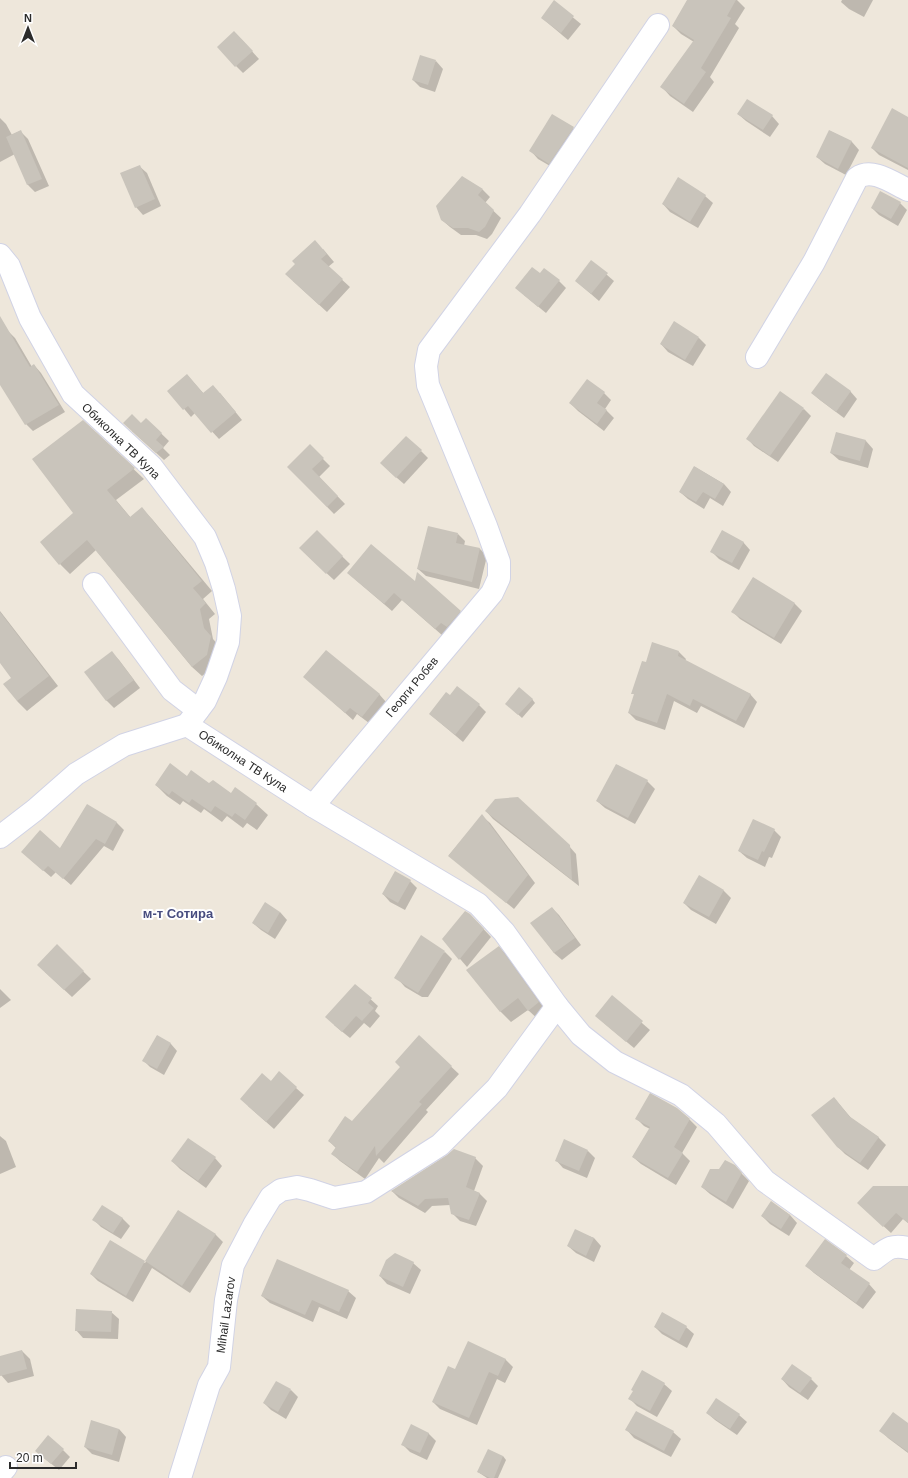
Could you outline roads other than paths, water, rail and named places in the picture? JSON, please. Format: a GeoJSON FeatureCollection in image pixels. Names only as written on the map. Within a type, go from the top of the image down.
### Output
{"type":"FeatureCollection","features":[{"type":"Feature","properties":{"kind":"street","name":"Георги Робев"},"geometry":{"type":"LineString","coordinates":[[313,806],[492,593],[499,578],[499,562],[486,526],[428,385],[426,366],[429,350],[530,214],[658,25]]}},
{"type":"Feature","properties":{"kind":"street"},"geometry":{"type":"LineString","coordinates":[[757,357],[814,262],[857,178],[861,175],[870,173],[908,190]]}},
{"type":"Feature","properties":{"kind":"street","name":"Обиколна ТВ Кула"},"geometry":{"type":"LineString","coordinates":[[0,255],[9,266],[30,318],[73,394],[150,466],[205,537],[216,563],[230,616],[228,642],[208,695],[193,718],[313,806],[478,904],[504,932],[557,1006],[581,1035],[615,1062],[682,1095],[716,1124],[765,1181],[874,1259],[887,1249],[898,1246],[908,1248]]}},
{"type":"Feature","properties":{"kind":"street"},"geometry":{"type":"LineString","coordinates":[[0,837],[35,810],[76,774],[124,745],[193,718],[94,584]]}},
{"type":"Feature","properties":{"kind":"street","name":"Mihail Lazarov"},"geometry":{"type":"LineString","coordinates":[[180,1478],[209,1385],[219,1367],[226,1300],[233,1266],[254,1225],[271,1197],[281,1190],[296,1188],[310,1190],[334,1198],[366,1192],[440,1145],[497,1088],[557,1006]]}},
{"type":"Feature","properties":{"kind":"district","name":"м-т Сотира"},"geometry":{"type":"Point","coordinates":[178,913]}}]}
